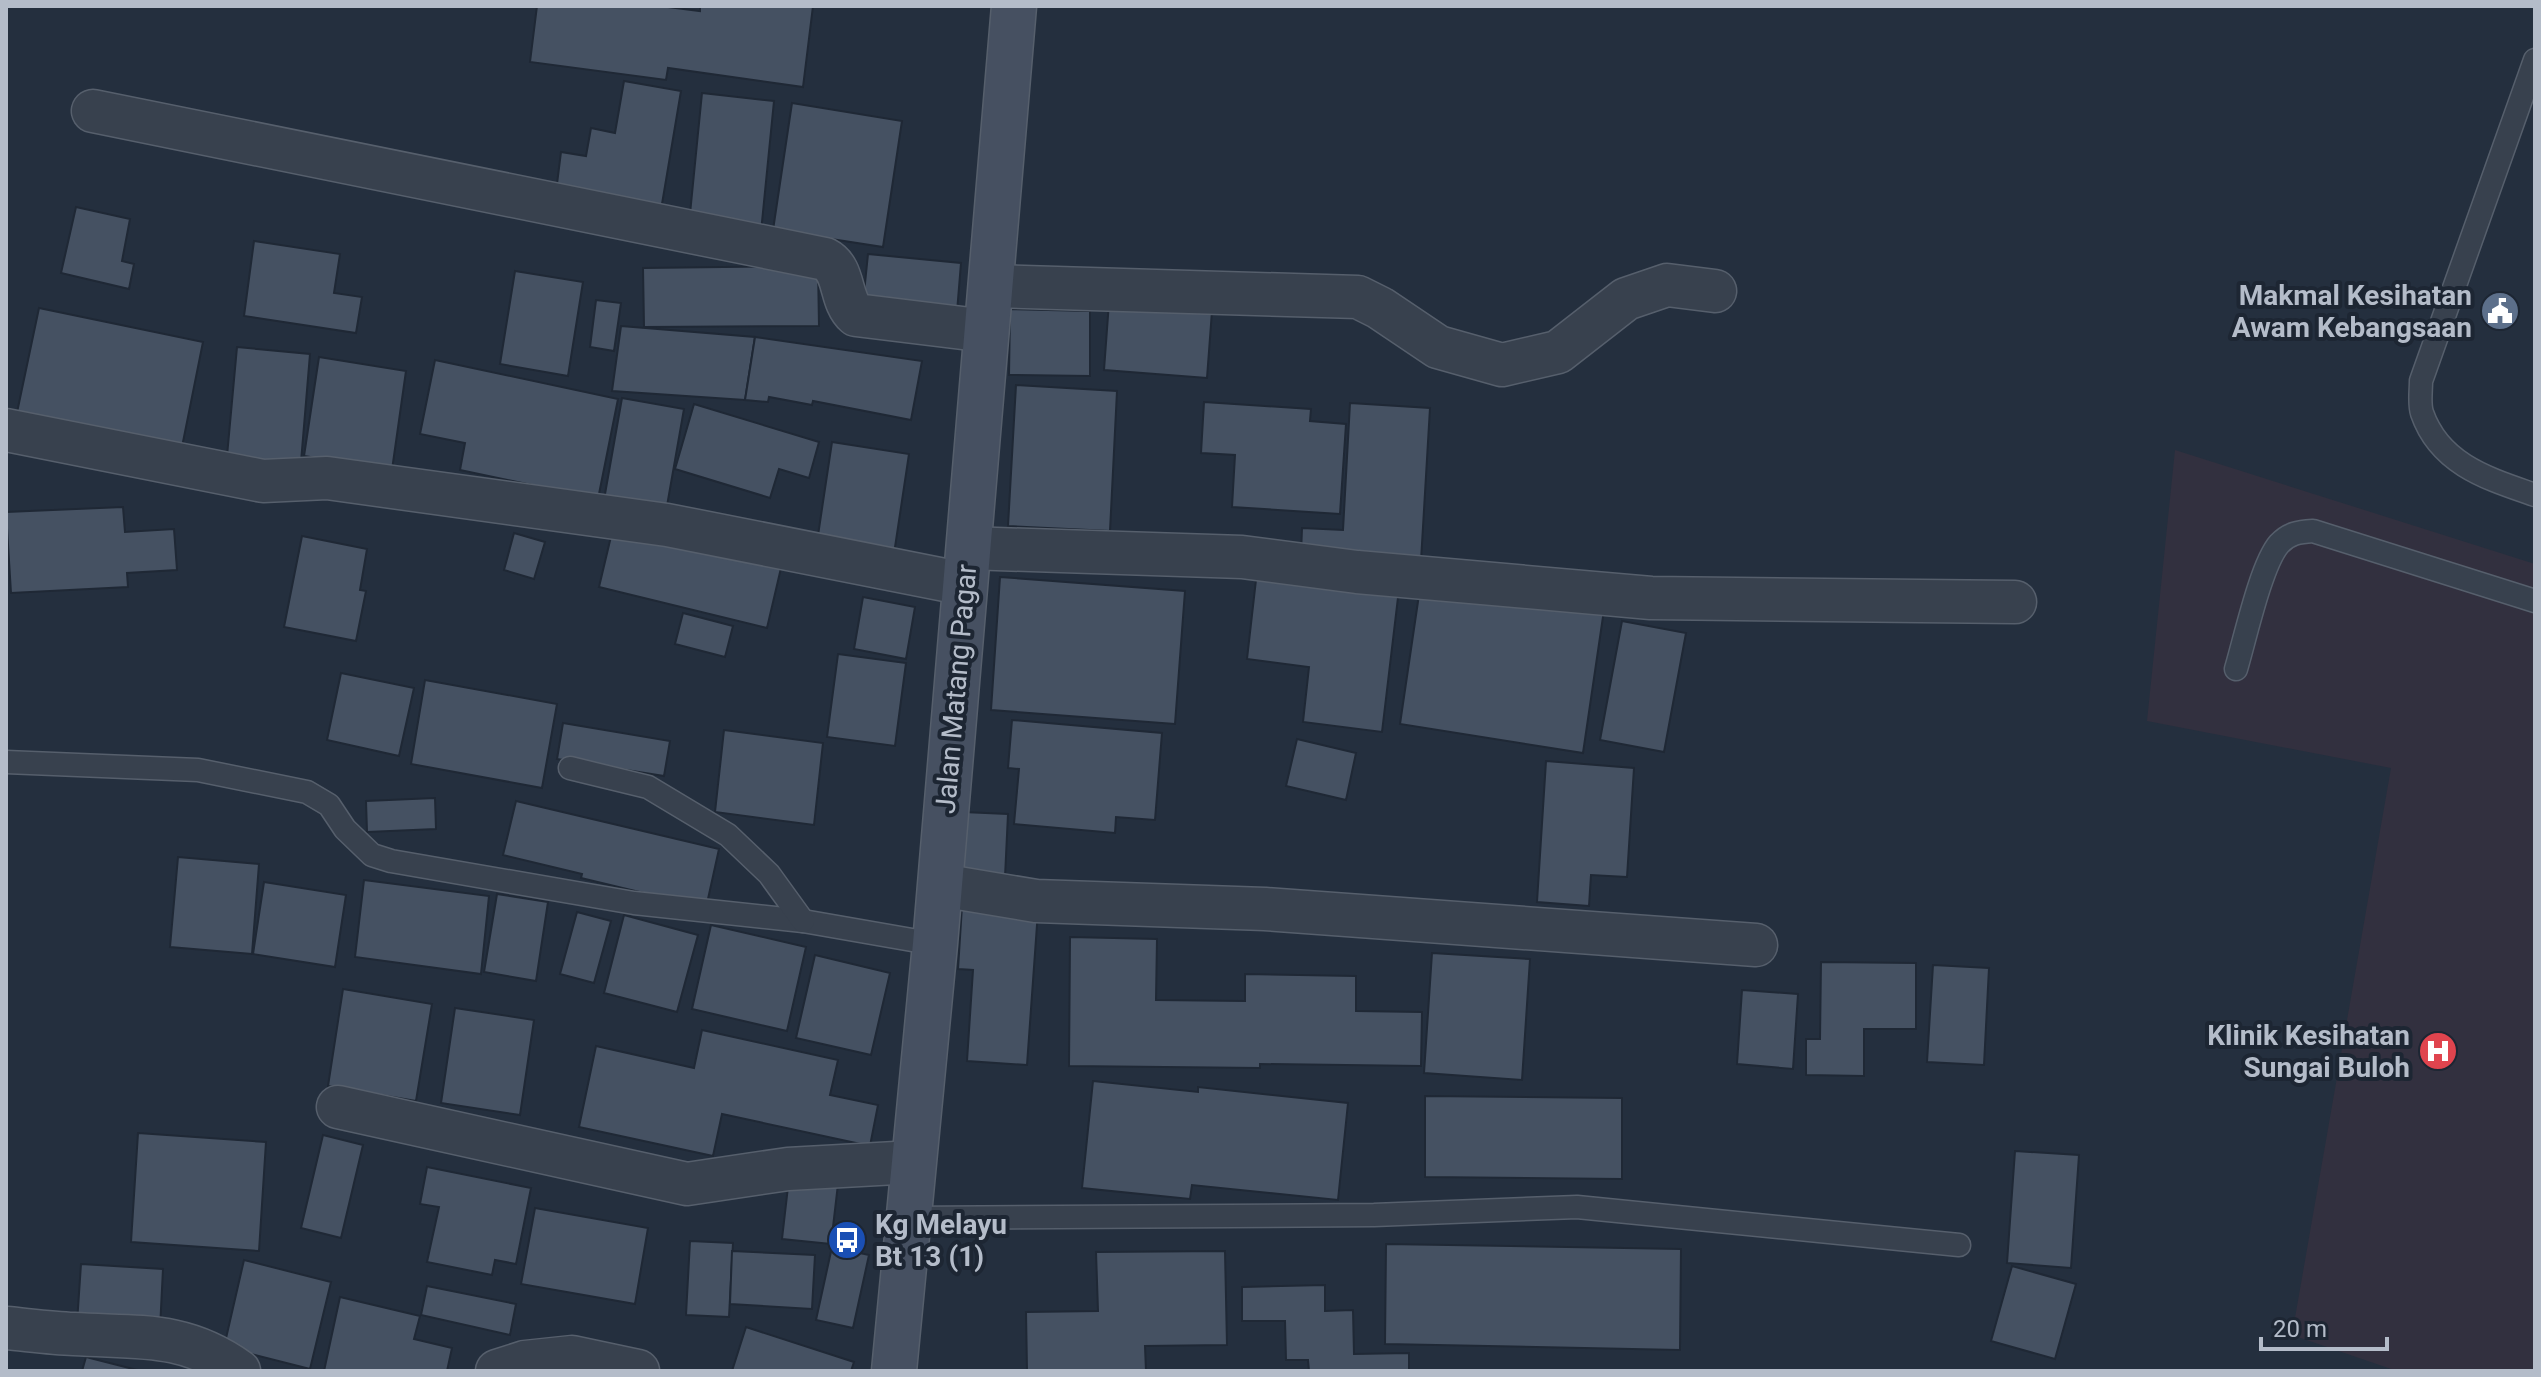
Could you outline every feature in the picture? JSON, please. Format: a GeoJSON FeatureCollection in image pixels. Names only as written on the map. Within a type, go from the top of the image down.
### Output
{"type":"FeatureCollection","features":[{"type":"Feature","properties":{"kind":"main road","name":"Jalan Matang Pagar"},"geometry":{"type":"LineString","coordinates":[[894,1371],[935,944],[1014,6]]}},
{"type":"Feature","properties":{"kind":"street"},"geometry":{"type":"LineString","coordinates":[[93,111],[825,259],[835,265],[849,308],[856,315],[987,331]]}},
{"type":"Feature","properties":{"kind":"street"},"geometry":{"type":"LineString","coordinates":[[990,286],[1358,297],[1438,347],[1502,365],[1558,352],[1626,299],[1667,285],[1715,291]]}},
{"type":"Feature","properties":{"kind":"street"},"geometry":{"type":"LineString","coordinates":[[6,430],[263,481],[327,478],[967,566],[1242,557],[1357,572],[1651,598],[2015,602]]}},
{"type":"Feature","properties":{"kind":"street"},"geometry":{"type":"LineString","coordinates":[[940,885],[1036,901],[1265,909],[1756,945]]}},
{"type":"Feature","properties":{"kind":"street"},"geometry":{"type":"LineString","coordinates":[[338,1107],[687,1184],[788,1169],[914,1162]]}},
{"type":"Feature","properties":{"kind":"street"},"geometry":{"type":"LineString","coordinates":[[6,1328],[146,1336],[184,1342],[219,1357],[239,1371]]}},
{"type":"Feature","properties":{"kind":"street"},"geometry":{"type":"LineString","coordinates":[[497,1371],[525,1362],[572,1357],[638,1371]]}},
{"type":"Feature","properties":{"kind":"lane"},"geometry":{"type":"LineString","coordinates":[[2535,60],[2421,381],[2421,411],[2443,449],[2476,475],[2535,495]]}},
{"type":"Feature","properties":{"kind":"lane"},"geometry":{"type":"LineString","coordinates":[[2236,669],[2269,558],[2281,541],[2295,532],[2313,531],[2535,601]]}},
{"type":"Feature","properties":{"kind":"lane"},"geometry":{"type":"LineString","coordinates":[[6,762],[198,770],[285,787],[307,792],[329,805],[372,855],[391,861],[634,903],[803,921],[935,944]]}},
{"type":"Feature","properties":{"kind":"lane"},"geometry":{"type":"LineString","coordinates":[[570,768],[648,787],[728,835],[769,874],[803,921]]}},
{"type":"Feature","properties":{"kind":"lane"},"geometry":{"type":"LineString","coordinates":[[908,1218],[1374,1215],[1577,1207],[1959,1245]]}},
{"type":"Feature","properties":{"kind":"shaded area","name":"Klinik Kesihatan Sungai Buloh"},"geometry":{"type":"Polygon","coordinates":[[[2175,450],[2535,564],[2535,1371],[2397,1371],[2292,1335],[2391,768],[2147,721],[2175,450]]]}},
{"type":"Feature","properties":{"kind":"building"},"geometry":{"type":"Polygon","coordinates":[[[537,6],[660,6],[700,11],[700,6],[813,6],[803,87],[668,68],[666,80],[530,62],[537,6]]]}},
{"type":"Feature","properties":{"kind":"building"},"geometry":{"type":"Polygon","coordinates":[[[624,81],[681,91],[661,210],[556,192],[561,152],[586,156],[591,128],[615,133],[624,81]]]}},
{"type":"Feature","properties":{"kind":"building"},"geometry":{"type":"Polygon","coordinates":[[[702,93],[774,101],[761,232],[689,224],[702,93]]]}},
{"type":"Feature","properties":{"kind":"building"},"geometry":{"type":"Polygon","coordinates":[[[792,103],[902,121],[883,247],[773,230],[792,103]]]}},
{"type":"Feature","properties":{"kind":"building"},"geometry":{"type":"Polygon","coordinates":[[[76,207],[130,219],[122,261],[134,264],[129,289],[61,273],[76,207]]]}},
{"type":"Feature","properties":{"kind":"building"},"geometry":{"type":"Polygon","coordinates":[[[254,241],[340,254],[334,293],[362,297],[356,333],[244,316],[254,241]]]}},
{"type":"Feature","properties":{"kind":"building"},"geometry":{"type":"Polygon","coordinates":[[[868,254],[961,263],[957,312],[863,303],[868,254]]]}},
{"type":"Feature","properties":{"kind":"building"},"geometry":{"type":"Polygon","coordinates":[[[818,266],[819,326],[644,327],[643,268],[818,266]]]}},
{"type":"Feature","properties":{"kind":"building"},"geometry":{"type":"Polygon","coordinates":[[[515,271],[583,282],[568,376],[500,364],[515,271]]]}},
{"type":"Feature","properties":{"kind":"building"},"geometry":{"type":"Polygon","coordinates":[[[596,300],[621,303],[614,351],[590,347],[596,300]]]}},
{"type":"Feature","properties":{"kind":"building"},"geometry":{"type":"Polygon","coordinates":[[[1109,302],[1212,311],[1207,378],[1104,370],[1109,302]]]}},
{"type":"Feature","properties":{"kind":"building"},"geometry":{"type":"Polygon","coordinates":[[[39,308],[203,342],[180,457],[15,422],[39,308]]]}},
{"type":"Feature","properties":{"kind":"building"},"geometry":{"type":"Polygon","coordinates":[[[1010,309],[1090,311],[1090,376],[1009,375],[1010,309]]]}},
{"type":"Feature","properties":{"kind":"building"},"geometry":{"type":"Polygon","coordinates":[[[621,326],[755,337],[745,400],[612,391],[621,326]]]}},
{"type":"Feature","properties":{"kind":"building"},"geometry":{"type":"Polygon","coordinates":[[[755,337],[922,361],[911,420],[813,401],[812,405],[769,397],[768,402],[745,400],[755,337]]]}},
{"type":"Feature","properties":{"kind":"building"},"geometry":{"type":"Polygon","coordinates":[[[237,347],[310,354],[300,474],[226,467],[237,347]]]}},
{"type":"Feature","properties":{"kind":"building"},"geometry":{"type":"Polygon","coordinates":[[[319,357],[406,371],[392,470],[304,456],[319,357]]]}},
{"type":"Feature","properties":{"kind":"building"},"geometry":{"type":"Polygon","coordinates":[[[435,360],[618,399],[598,499],[460,470],[465,443],[420,434],[435,360]]]}},
{"type":"Feature","properties":{"kind":"building"},"geometry":{"type":"Polygon","coordinates":[[[1016,385],[1117,391],[1110,531],[1008,526],[1016,385]]]}},
{"type":"Feature","properties":{"kind":"building"},"geometry":{"type":"Polygon","coordinates":[[[622,398],[684,409],[664,523],[602,511],[622,398]]]}},
{"type":"Feature","properties":{"kind":"building"},"geometry":{"type":"Polygon","coordinates":[[[1204,402],[1311,409],[1310,421],[1346,424],[1340,514],[1232,507],[1235,455],[1201,453],[1204,402]]]}},
{"type":"Feature","properties":{"kind":"building"},"geometry":{"type":"Polygon","coordinates":[[[1350,403],[1430,408],[1421,561],[1301,554],[1302,528],[1343,530],[1350,403]]]}},
{"type":"Feature","properties":{"kind":"building"},"geometry":{"type":"Polygon","coordinates":[[[694,404],[819,442],[809,478],[779,469],[770,498],[675,469],[694,404]]]}},
{"type":"Feature","properties":{"kind":"building"},"geometry":{"type":"Polygon","coordinates":[[[832,442],[909,454],[894,554],[817,542],[832,442]]]}},
{"type":"Feature","properties":{"kind":"building"},"geometry":{"type":"Polygon","coordinates":[[[123,507],[125,532],[174,529],[177,570],[127,573],[128,587],[11,593],[6,512],[123,507]]]}},
{"type":"Feature","properties":{"kind":"building"},"geometry":{"type":"Polygon","coordinates":[[[613,528],[781,568],[767,628],[599,587],[613,528]]]}},
{"type":"Feature","properties":{"kind":"building"},"geometry":{"type":"Polygon","coordinates":[[[514,533],[545,542],[534,579],[504,570],[514,533]]]}},
{"type":"Feature","properties":{"kind":"building"},"geometry":{"type":"Polygon","coordinates":[[[302,536],[367,549],[360,590],[366,591],[356,641],[284,627],[302,536]]]}},
{"type":"Feature","properties":{"kind":"building"},"geometry":{"type":"Polygon","coordinates":[[[1257,571],[1399,589],[1382,732],[1303,722],[1309,667],[1247,659],[1257,571]]]}},
{"type":"Feature","properties":{"kind":"building"},"geometry":{"type":"Polygon","coordinates":[[[1000,577],[1185,591],[1175,724],[991,710],[1000,577]]]}},
{"type":"Feature","properties":{"kind":"building"},"geometry":{"type":"Polygon","coordinates":[[[1421,581],[1604,610],[1583,753],[1400,724],[1421,581]]]}},
{"type":"Feature","properties":{"kind":"building"},"geometry":{"type":"Polygon","coordinates":[[[863,597],[915,607],[906,659],[854,649],[863,597]]]}},
{"type":"Feature","properties":{"kind":"building"},"geometry":{"type":"Polygon","coordinates":[[[683,613],[733,626],[725,657],[675,644],[683,613]]]}},
{"type":"Feature","properties":{"kind":"building"},"geometry":{"type":"Polygon","coordinates":[[[1622,621],[1686,633],[1664,752],[1600,740],[1622,621]]]}},
{"type":"Feature","properties":{"kind":"building"},"geometry":{"type":"Polygon","coordinates":[[[838,654],[906,663],[895,746],[827,737],[838,654]]]}},
{"type":"Feature","properties":{"kind":"building"},"geometry":{"type":"Polygon","coordinates":[[[341,673],[414,688],[399,756],[327,740],[341,673]]]}},
{"type":"Feature","properties":{"kind":"building"},"geometry":{"type":"Polygon","coordinates":[[[425,680],[557,704],[542,788],[411,764],[425,680]]]}},
{"type":"Feature","properties":{"kind":"building"},"geometry":{"type":"Polygon","coordinates":[[[1012,720],[1162,733],[1155,820],[1116,817],[1115,833],[1014,824],[1019,769],[1008,768],[1012,720]]]}},
{"type":"Feature","properties":{"kind":"building"},"geometry":{"type":"Polygon","coordinates":[[[563,723],[670,741],[664,776],[557,759],[563,723]]]}},
{"type":"Feature","properties":{"kind":"building"},"geometry":{"type":"Polygon","coordinates":[[[724,730],[823,743],[814,825],[715,812],[724,730]]]}},
{"type":"Feature","properties":{"kind":"building"},"geometry":{"type":"Polygon","coordinates":[[[1297,739],[1356,753],[1346,800],[1286,786],[1297,739]]]}},
{"type":"Feature","properties":{"kind":"building"},"geometry":{"type":"Polygon","coordinates":[[[1546,761],[1634,768],[1627,877],[1591,875],[1589,906],[1537,902],[1546,761]]]}},
{"type":"Feature","properties":{"kind":"building"},"geometry":{"type":"Polygon","coordinates":[[[435,798],[436,829],[367,832],[366,801],[435,798]]]}},
{"type":"Feature","properties":{"kind":"building"},"geometry":{"type":"Polygon","coordinates":[[[516,801],[719,849],[706,908],[581,878],[582,874],[503,855],[516,801]]]}},
{"type":"Feature","properties":{"kind":"building"},"geometry":{"type":"Polygon","coordinates":[[[963,812],[1008,814],[1005,877],[959,874],[963,812]]]}},
{"type":"Feature","properties":{"kind":"building"},"geometry":{"type":"Polygon","coordinates":[[[178,857],[259,864],[252,954],[170,947],[178,857]]]}},
{"type":"Feature","properties":{"kind":"building"},"geometry":{"type":"Polygon","coordinates":[[[364,880],[489,896],[481,974],[355,957],[364,880]]]}},
{"type":"Feature","properties":{"kind":"building"},"geometry":{"type":"Polygon","coordinates":[[[264,882],[346,895],[335,967],[253,954],[264,882]]]}},
{"type":"Feature","properties":{"kind":"building"},"geometry":{"type":"Polygon","coordinates":[[[497,894],[548,902],[536,981],[484,972],[497,894]]]}},
{"type":"Feature","properties":{"kind":"building"},"geometry":{"type":"Polygon","coordinates":[[[962,906],[1038,911],[1027,1065],[967,1061],[973,970],[958,969],[962,906]]]}},
{"type":"Feature","properties":{"kind":"building"},"geometry":{"type":"Polygon","coordinates":[[[577,912],[611,921],[594,983],[560,974],[577,912]]]}},
{"type":"Feature","properties":{"kind":"building"},"geometry":{"type":"Polygon","coordinates":[[[624,915],[698,935],[677,1012],[604,993],[624,915]]]}},
{"type":"Feature","properties":{"kind":"building"},"geometry":{"type":"Polygon","coordinates":[[[711,925],[806,947],[787,1031],[692,1009],[711,925]]]}},
{"type":"Feature","properties":{"kind":"building"},"geometry":{"type":"Polygon","coordinates":[[[1070,937],[1157,939],[1156,1000],[1245,1001],[1245,974],[1356,976],[1356,1011],[1422,1012],[1421,1066],[1069,1066],[1070,937]]]}},
{"type":"Feature","properties":{"kind":"building"},"geometry":{"type":"Polygon","coordinates":[[[1432,953],[1530,959],[1522,1080],[1424,1073],[1432,953]]]}},
{"type":"Feature","properties":{"kind":"building"},"geometry":{"type":"Polygon","coordinates":[[[815,955],[890,973],[871,1055],[796,1038],[815,955]]]}},
{"type":"Feature","properties":{"kind":"building"},"geometry":{"type":"Polygon","coordinates":[[[1821,962],[1916,963],[1916,1029],[1864,1029],[1864,1076],[1806,1075],[1806,1039],[1820,1039],[1821,962]]]}},
{"type":"Feature","properties":{"kind":"building"},"geometry":{"type":"Polygon","coordinates":[[[1933,965],[1989,968],[1984,1065],[1927,1062],[1933,965]]]}},
{"type":"Feature","properties":{"kind":"building"},"geometry":{"type":"Polygon","coordinates":[[[343,989],[432,1004],[416,1101],[328,1086],[343,989]]]}},
{"type":"Feature","properties":{"kind":"building"},"geometry":{"type":"Polygon","coordinates":[[[1742,990],[1798,994],[1793,1069],[1737,1064],[1742,990]]]}},
{"type":"Feature","properties":{"kind":"building"},"geometry":{"type":"Polygon","coordinates":[[[455,1008],[534,1020],[520,1115],[441,1103],[455,1008]]]}},
{"type":"Feature","properties":{"kind":"building"},"geometry":{"type":"Polygon","coordinates":[[[702,1030],[838,1060],[830,1095],[878,1105],[870,1146],[722,1114],[713,1156],[579,1127],[596,1046],[694,1068],[702,1030]]]}},
{"type":"Feature","properties":{"kind":"building"},"geometry":{"type":"Polygon","coordinates":[[[1093,1081],[1198,1092],[1198,1087],[1348,1103],[1338,1200],[1192,1185],[1190,1199],[1082,1188],[1093,1081]]]}},
{"type":"Feature","properties":{"kind":"building"},"geometry":{"type":"Polygon","coordinates":[[[1425,1096],[1622,1098],[1622,1179],[1425,1177],[1425,1096]]]}},
{"type":"Feature","properties":{"kind":"building"},"geometry":{"type":"Polygon","coordinates":[[[138,1133],[266,1142],[259,1251],[131,1242],[138,1133]]]}},
{"type":"Feature","properties":{"kind":"building"},"geometry":{"type":"Polygon","coordinates":[[[323,1135],[363,1145],[341,1238],[301,1228],[323,1135]]]}},
{"type":"Feature","properties":{"kind":"building"},"geometry":{"type":"Polygon","coordinates":[[[2015,1151],[2079,1155],[2071,1268],[2007,1263],[2015,1151]]]}},
{"type":"Feature","properties":{"kind":"building"},"geometry":{"type":"Polygon","coordinates":[[[427,1167],[531,1188],[516,1264],[495,1260],[492,1275],[427,1262],[439,1207],[420,1204],[427,1167]]]}},
{"type":"Feature","properties":{"kind":"building"},"geometry":{"type":"Polygon","coordinates":[[[789,1178],[838,1184],[831,1244],[782,1239],[789,1178]]]}},
{"type":"Feature","properties":{"kind":"building"},"geometry":{"type":"Polygon","coordinates":[[[535,1208],[648,1228],[635,1304],[521,1284],[535,1208]]]}},
{"type":"Feature","properties":{"kind":"building"},"geometry":{"type":"Polygon","coordinates":[[[690,1241],[733,1243],[729,1317],[686,1315],[690,1241]]]}},
{"type":"Feature","properties":{"kind":"building"},"geometry":{"type":"Polygon","coordinates":[[[1386,1244],[1681,1249],[1680,1350],[1385,1344],[1386,1244]]]}},
{"type":"Feature","properties":{"kind":"building"},"geometry":{"type":"Polygon","coordinates":[[[832,1247],[869,1255],[853,1328],[816,1320],[832,1247]]]}},
{"type":"Feature","properties":{"kind":"building"},"geometry":{"type":"Polygon","coordinates":[[[732,1251],[815,1255],[812,1309],[730,1304],[732,1251]]]}},
{"type":"Feature","properties":{"kind":"building"},"geometry":{"type":"Polygon","coordinates":[[[1225,1251],[1227,1345],[1145,1346],[1146,1371],[1027,1371],[1026,1312],[1098,1311],[1096,1252],[1225,1251]]]}},
{"type":"Feature","properties":{"kind":"building"},"geometry":{"type":"Polygon","coordinates":[[[244,1260],[331,1282],[310,1369],[224,1347],[244,1260]]]}},
{"type":"Feature","properties":{"kind":"building"},"geometry":{"type":"Polygon","coordinates":[[[81,1264],[163,1269],[160,1329],[77,1323],[81,1264]]]}},
{"type":"Feature","properties":{"kind":"building"},"geometry":{"type":"Polygon","coordinates":[[[2012,1266],[2076,1284],[2055,1359],[1991,1341],[2012,1266]]]}},
{"type":"Feature","properties":{"kind":"building"},"geometry":{"type":"Polygon","coordinates":[[[1325,1285],[1325,1311],[1353,1310],[1354,1354],[1409,1353],[1409,1371],[1309,1371],[1308,1360],[1286,1360],[1285,1321],[1242,1321],[1242,1287],[1325,1285]]]}},
{"type":"Feature","properties":{"kind":"building"},"geometry":{"type":"Polygon","coordinates":[[[427,1286],[516,1304],[510,1335],[421,1315],[427,1286]]]}},
{"type":"Feature","properties":{"kind":"building"},"geometry":{"type":"Polygon","coordinates":[[[340,1297],[420,1316],[414,1339],[452,1348],[447,1371],[324,1371],[340,1297]]]}},
{"type":"Feature","properties":{"kind":"building"},"geometry":{"type":"Polygon","coordinates":[[[746,1327],[854,1362],[851,1371],[732,1371],[746,1327]]]}},
{"type":"Feature","properties":{"kind":"building"},"geometry":{"type":"Polygon","coordinates":[[[86,1357],[141,1371],[82,1371],[86,1357]]]}},
{"type":"Feature","properties":{"kind":"place","name":"Makmal Kesihatan Awam Kebangsaan"},"geometry":{"type":"Point","coordinates":[2500,311]}},
{"type":"Feature","properties":{"kind":"place","name":"Klinik Kesihatan Sungai Buloh"},"geometry":{"type":"Point","coordinates":[2438,1051]}},
{"type":"Feature","properties":{"kind":"place","name":"Kg Melayu Bt 13 (1)"},"geometry":{"type":"Point","coordinates":[847,1240]}}]}
